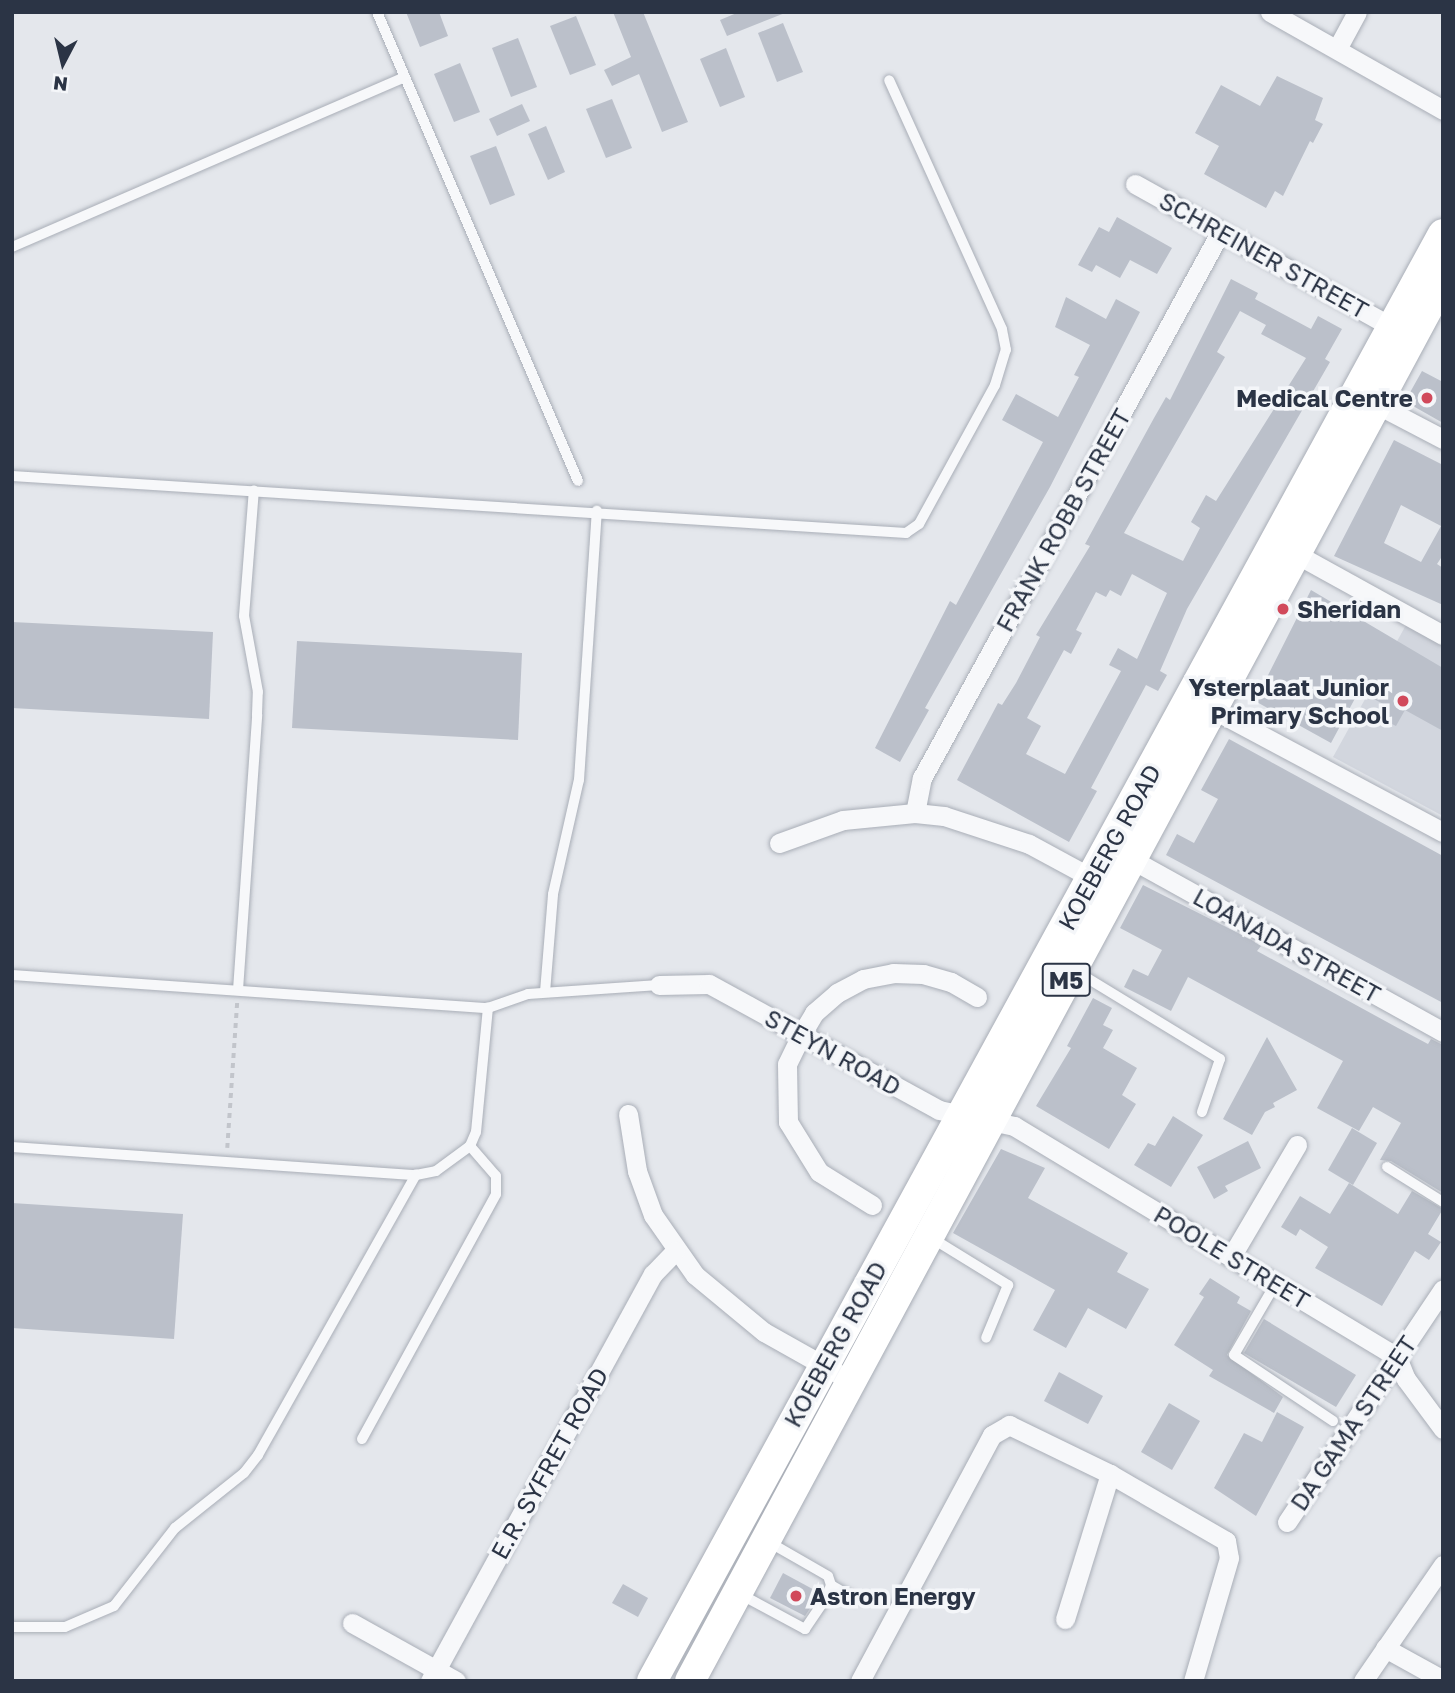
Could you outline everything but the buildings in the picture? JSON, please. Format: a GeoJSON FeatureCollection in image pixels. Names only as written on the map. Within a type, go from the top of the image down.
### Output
{"type":"FeatureCollection","features":[{"type":"Feature","properties":{"kind":"main road","name":"KOEBERG ROAD"},"geometry":{"type":"LineString","coordinates":[[652,1681],[1092,878],[1201,703],[1285,548],[1392,327],[1441,241]]}},
{"type":"Feature","properties":{"kind":"main road","name":"KOEBERG ROAD"},"geometry":{"type":"LineString","coordinates":[[1285,548],[1376,404],[1443,280]]}},
{"type":"Feature","properties":{"kind":"main road","name":"KOEBERG ROAD"},"geometry":{"type":"LineString","coordinates":[[690,1681],[853,1382],[1131,859],[1201,703]]}},
{"type":"Feature","properties":{"kind":"street"},"geometry":{"type":"LineString","coordinates":[[1270,12],[1443,110]]}},
{"type":"Feature","properties":{"kind":"street"},"geometry":{"type":"LineString","coordinates":[[1337,49],[1357,12]]}},
{"type":"Feature","properties":{"kind":"street","name":"SCHREINER STREET"},"geometry":{"type":"LineString","coordinates":[[1135,184],[1392,327]]}},
{"type":"Feature","properties":{"kind":"street","name":"FRANK ROBB STREET"},"geometry":{"type":"LineString","coordinates":[[915,813],[922,778],[1221,231]]}},
{"type":"Feature","properties":{"kind":"street"},"geometry":{"type":"LineString","coordinates":[[1376,404],[1443,439]]}},
{"type":"Feature","properties":{"kind":"street"},"geometry":{"type":"LineString","coordinates":[[1285,548],[1443,635]]}},
{"type":"Feature","properties":{"kind":"street"},"geometry":{"type":"LineString","coordinates":[[1201,703],[1443,832]]}},
{"type":"Feature","properties":{"kind":"street"},"geometry":{"type":"LineString","coordinates":[[779,843],[843,820],[915,813],[985,826],[1092,878]]}},
{"type":"Feature","properties":{"kind":"street","name":"LOANADA STREET"},"geometry":{"type":"LineString","coordinates":[[1131,859],[1443,1032]]}},
{"type":"Feature","properties":{"kind":"street"},"geometry":{"type":"LineString","coordinates":[[872,1205],[819,1172],[788,1122],[787,1064],[801,1035],[814,1013],[837,993],[863,979],[892,973],[951,982],[977,998]]}},
{"type":"Feature","properties":{"kind":"street","name":"STEYN ROAD"},"geometry":{"type":"LineString","coordinates":[[659,985],[709,984],[935,1108],[991,1121]]}},
{"type":"Feature","properties":{"kind":"street"},"geometry":{"type":"LineString","coordinates":[[628,1114],[646,1196],[675,1251],[738,1314],[853,1382]]}},
{"type":"Feature","properties":{"kind":"street","name":"POOLE STREET"},"geometry":{"type":"LineString","coordinates":[[991,1121],[1014,1125],[1396,1357],[1442,1425]]}},
{"type":"Feature","properties":{"kind":"street"},"geometry":{"type":"LineString","coordinates":[[1231,1257],[1297,1145]]}},
{"type":"Feature","properties":{"kind":"street","name":"E.R. SYFRET ROAD"},"geometry":{"type":"LineString","coordinates":[[433,1675],[653,1274],[675,1251]]}},
{"type":"Feature","properties":{"kind":"street","name":"DA GAMA STREET"},"geometry":{"type":"LineString","coordinates":[[1287,1522],[1443,1289]]}},
{"type":"Feature","properties":{"kind":"street"},"geometry":{"type":"LineString","coordinates":[[860,1681],[999,1427],[1020,1427],[1219,1535],[1229,1549],[1193,1681]]}},
{"type":"Feature","properties":{"kind":"street"},"geometry":{"type":"LineString","coordinates":[[1065,1619],[1110,1474]]}},
{"type":"Feature","properties":{"kind":"street"},"geometry":{"type":"LineString","coordinates":[[1363,1681],[1443,1565]]}},
{"type":"Feature","properties":{"kind":"street"},"geometry":{"type":"LineString","coordinates":[[352,1623],[433,1675],[456,1681]]}},
{"type":"Feature","properties":{"kind":"street"},"geometry":{"type":"LineString","coordinates":[[1385,1648],[1443,1679]]}},
{"type":"Feature","properties":{"kind":"lane"},"geometry":{"type":"LineString","coordinates":[[377,12],[403,78],[578,481]]}},
{"type":"Feature","properties":{"kind":"lane"},"geometry":{"type":"LineString","coordinates":[[12,247],[403,78]]}},
{"type":"Feature","properties":{"kind":"lane"},"geometry":{"type":"LineString","coordinates":[[12,476],[597,511],[899,535],[919,524],[995,385],[1006,350],[1002,330],[888,80]]}},
{"type":"Feature","properties":{"kind":"lane"},"geometry":{"type":"LineString","coordinates":[[238,990],[258,692],[244,616],[254,490]]}},
{"type":"Feature","properties":{"kind":"lane"},"geometry":{"type":"LineString","coordinates":[[545,992],[554,894],[579,780],[597,511]]}},
{"type":"Feature","properties":{"kind":"lane"},"geometry":{"type":"LineString","coordinates":[[1072,969],[1220,1059],[1202,1112]]}},
{"type":"Feature","properties":{"kind":"lane"},"geometry":{"type":"LineString","coordinates":[[12,975],[488,1008],[513,997],[545,992],[659,985]]}},
{"type":"Feature","properties":{"kind":"lane"},"geometry":{"type":"LineString","coordinates":[[12,1147],[416,1175],[436,1171],[470,1146],[480,1119],[488,1008]]}},
{"type":"Feature","properties":{"kind":"lane"},"geometry":{"type":"LineString","coordinates":[[362,1439],[496,1195],[496,1176],[470,1146]]}},
{"type":"Feature","properties":{"kind":"lane"},"geometry":{"type":"LineString","coordinates":[[1387,1167],[1443,1202]]}},
{"type":"Feature","properties":{"kind":"lane"},"geometry":{"type":"LineString","coordinates":[[12,1627],[65,1627],[90,1620],[114,1606],[175,1528],[221,1487],[244,1473],[258,1455],[416,1175]]}},
{"type":"Feature","properties":{"kind":"lane"},"geometry":{"type":"LineString","coordinates":[[930,1237],[1008,1285],[986,1338]]}},
{"type":"Feature","properties":{"kind":"lane"},"geometry":{"type":"LineString","coordinates":[[1276,1283],[1234,1355],[1332,1421]]}},
{"type":"Feature","properties":{"kind":"lane"},"geometry":{"type":"LineString","coordinates":[[766,1541],[828,1576],[831,1585],[855,1599]]}},
{"type":"Feature","properties":{"kind":"lane"},"geometry":{"type":"LineString","coordinates":[[738,1593],[805,1629],[831,1585]]}},
{"type":"Feature","properties":{"kind":"path"},"geometry":{"type":"LineString","coordinates":[[226,1161],[238,990]]}},
{"type":"Feature","properties":{"kind":"shaded area","name":"Ysterplaat Junior Primary School"},"geometry":{"type":"Polygon","coordinates":[[[1406,625],[1443,646],[1443,816],[1333,757],[1406,625]]]}},
{"type":"Feature","properties":{"kind":"place","name":"Medical Centre"},"geometry":{"type":"Point","coordinates":[1427,398]}},
{"type":"Feature","properties":{"kind":"place","name":"Sheridan"},"geometry":{"type":"Point","coordinates":[1283,609]}},
{"type":"Feature","properties":{"kind":"place","name":"Ysterplaat Junior Primary School"},"geometry":{"type":"Point","coordinates":[1403,701]}},
{"type":"Feature","properties":{"kind":"place","name":"Astron Energy"},"geometry":{"type":"Point","coordinates":[796,1596]}}]}
